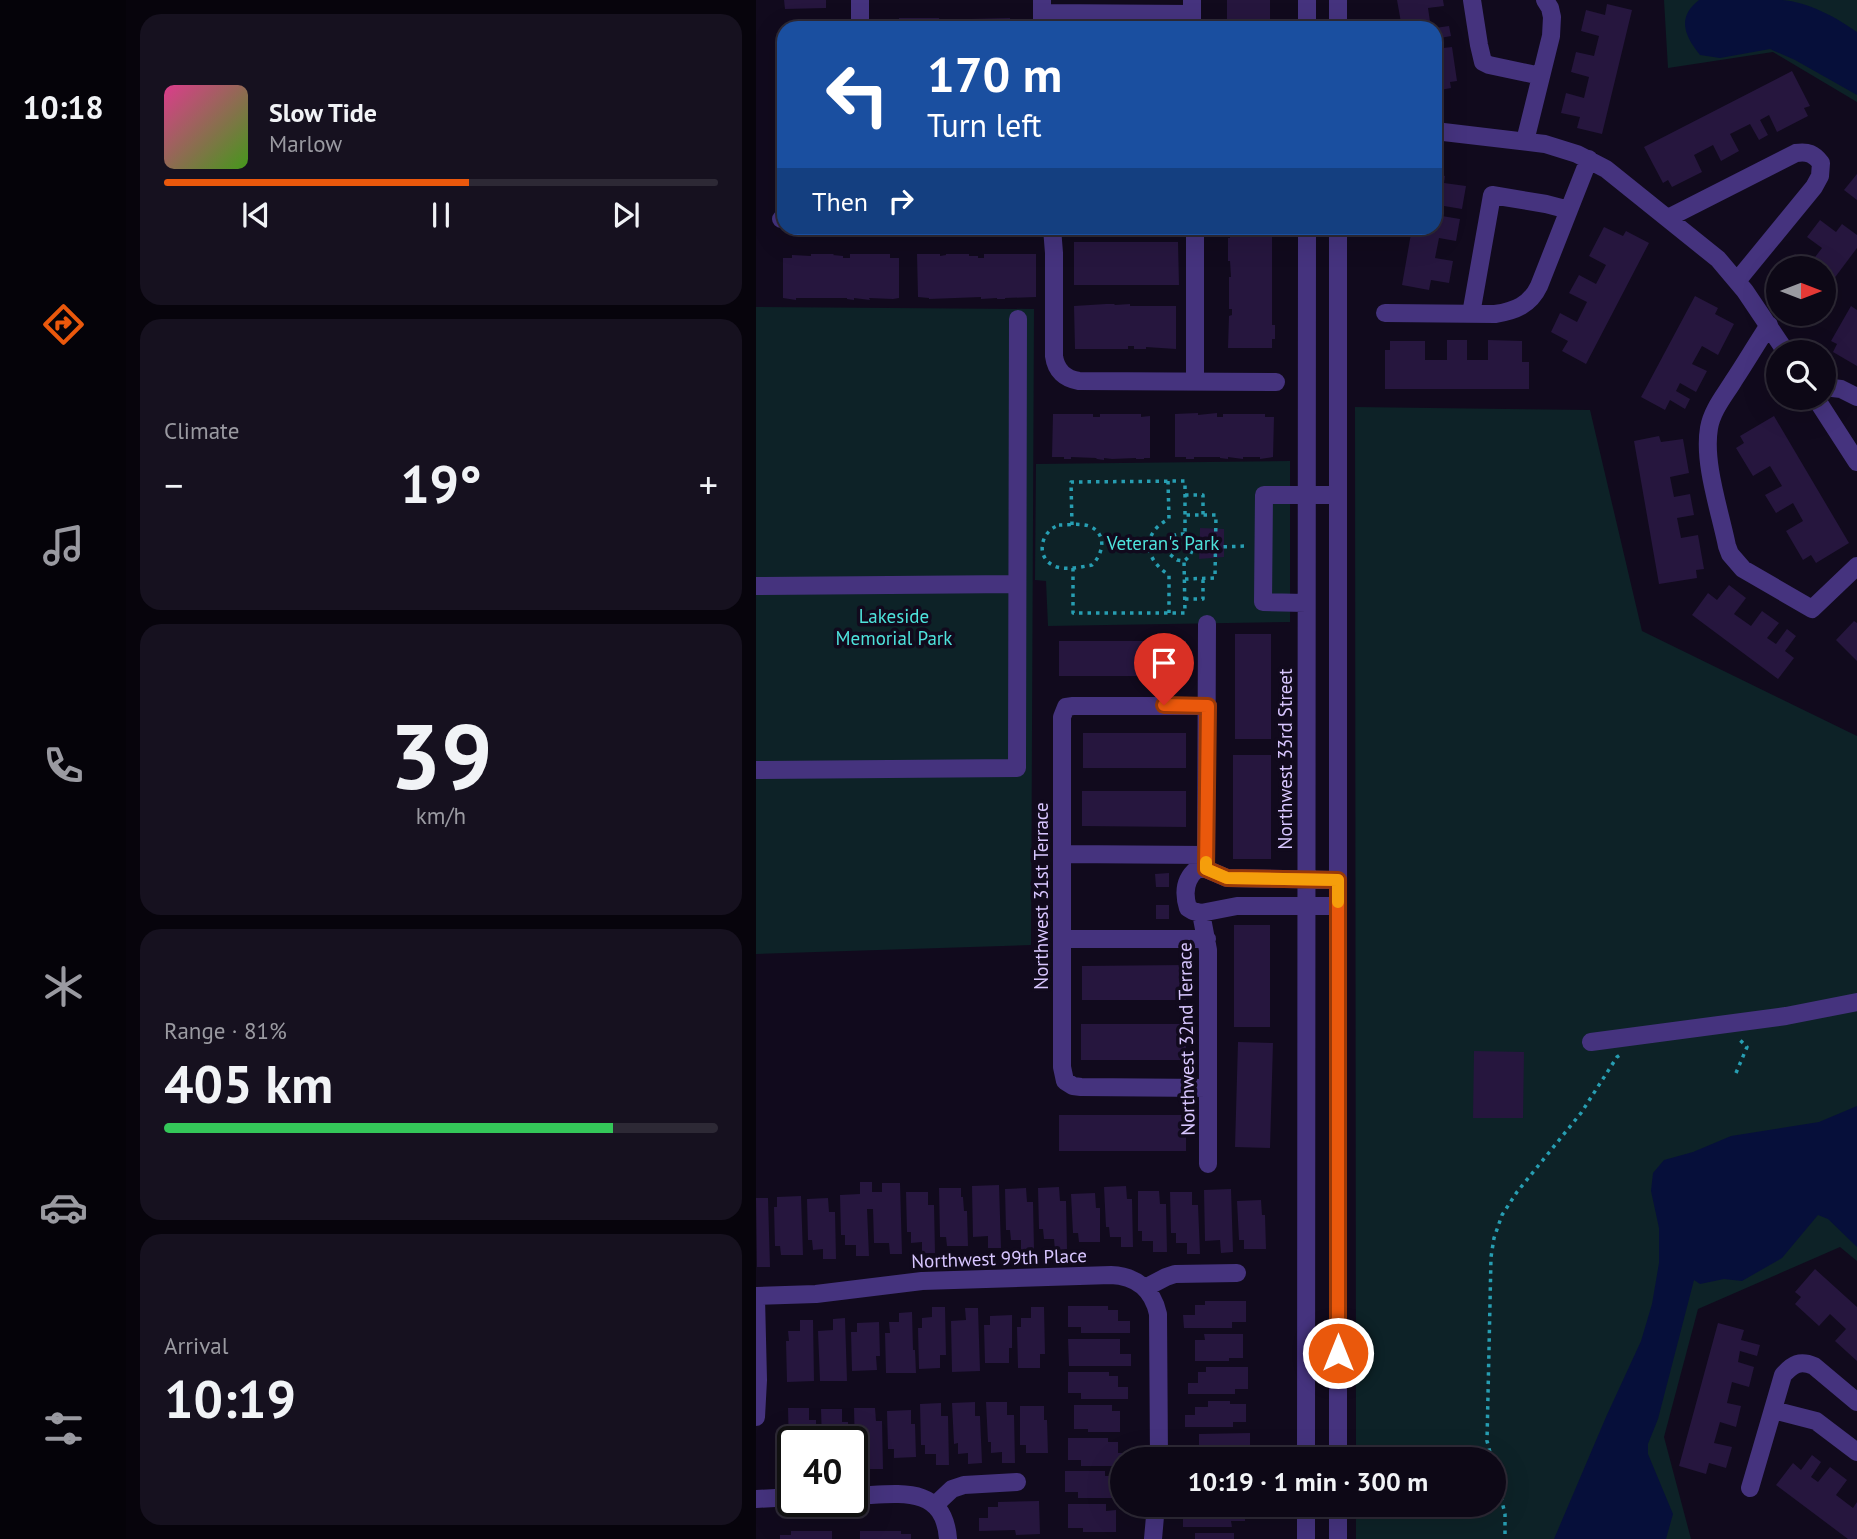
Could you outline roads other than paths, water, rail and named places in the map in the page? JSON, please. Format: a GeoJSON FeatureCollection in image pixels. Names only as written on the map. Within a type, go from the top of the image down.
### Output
{"type":"FeatureCollection","features":[{"type":"Feature","properties":{"kind":"street"},"geometry":{"type":"LineString","coordinates":[[860,0],[860,21]]}},
{"type":"Feature","properties":{"kind":"street"},"geometry":{"type":"LineString","coordinates":[[1307,0],[1307,21]]}},
{"type":"Feature","properties":{"kind":"street"},"geometry":{"type":"LineString","coordinates":[[1338,0],[1338,21]]}},
{"type":"Feature","properties":{"kind":"street"},"geometry":{"type":"LineString","coordinates":[[1472,0],[1483,62],[1541,76]]}},
{"type":"Feature","properties":{"kind":"street"},"geometry":{"type":"LineString","coordinates":[[1525,141],[1552,27],[1550,8],[1545,0]]}},
{"type":"Feature","properties":{"kind":"street"},"geometry":{"type":"LineString","coordinates":[[1042,14],[1192,14]]}},
{"type":"Feature","properties":{"kind":"street"},"geometry":{"type":"LineString","coordinates":[[1442,132],[1525,141],[1563,149],[1589,159],[1622,181],[1711,252],[1737,281],[1766,321]]}},
{"type":"Feature","properties":{"kind":"street"},"geometry":{"type":"LineString","coordinates":[[1668,218],[1796,153],[1804,151],[1814,154],[1821,163],[1820,176],[1814,187],[1737,281]]}},
{"type":"Feature","properties":{"kind":"street"},"geometry":{"type":"LineString","coordinates":[[1385,313],[1505,313],[1528,302],[1539,286],[1589,159]]}},
{"type":"Feature","properties":{"kind":"street"},"geometry":{"type":"LineString","coordinates":[[1471,314],[1492,195],[1569,210]]}},
{"type":"Feature","properties":{"kind":"street"},"geometry":{"type":"LineString","coordinates":[[1053,235],[1054,356],[1056,366],[1067,378],[1079,381],[1276,382]]}},
{"type":"Feature","properties":{"kind":"street"},"geometry":{"type":"LineString","coordinates":[[1195,235],[1195,382]]}},
{"type":"Feature","properties":{"kind":"street","name":"Northwest 33rd Street"},"geometry":{"type":"LineString","coordinates":[[1306,1447],[1307,235]]}},
{"type":"Feature","properties":{"kind":"street"},"geometry":{"type":"LineString","coordinates":[[1338,235],[1338,1447]]}},
{"type":"Feature","properties":{"kind":"street"},"geometry":{"type":"LineString","coordinates":[[756,770],[1017,768],[1018,319]]}},
{"type":"Feature","properties":{"kind":"street"},"geometry":{"type":"LineString","coordinates":[[1768,326],[1720,402],[1709,430],[1711,469],[1727,545],[1735,562],[1743,569],[1812,609],[1857,566]]}},
{"type":"Feature","properties":{"kind":"street"},"geometry":{"type":"LineString","coordinates":[[1836,388],[1857,397]]}},
{"type":"Feature","properties":{"kind":"street"},"geometry":{"type":"LineString","coordinates":[[1823,410],[1857,462]]}},
{"type":"Feature","properties":{"kind":"street"},"geometry":{"type":"LineString","coordinates":[[1306,603],[1263,603],[1264,495],[1338,495]]}},
{"type":"Feature","properties":{"kind":"street"},"geometry":{"type":"LineString","coordinates":[[756,586],[1017,584]]}},
{"type":"Feature","properties":{"kind":"street"},"geometry":{"type":"LineString","coordinates":[[1208,624],[1211,867],[1221,909]]}},
{"type":"Feature","properties":{"kind":"street","name":"Northwest 31st Terrace"},"geometry":{"type":"LineString","coordinates":[[1208,706],[1073,706],[1065,709],[1062,717],[1062,1067],[1065,1079],[1068,1083],[1081,1087],[1208,1088]]}},
{"type":"Feature","properties":{"kind":"street"},"geometry":{"type":"LineString","coordinates":[[1062,855],[1211,867],[1235,879],[1338,880]]}},
{"type":"Feature","properties":{"kind":"street","name":"Northwest 32nd Terrace"},"geometry":{"type":"LineString","coordinates":[[1208,1164],[1207,939],[1201,913],[1188,908],[1185,888],[1187,879],[1193,872],[1211,867]]}},
{"type":"Feature","properties":{"kind":"street"},"geometry":{"type":"LineString","coordinates":[[1201,913],[1251,905],[1338,906]]}},
{"type":"Feature","properties":{"kind":"street"},"geometry":{"type":"LineString","coordinates":[[1062,939],[1207,939]]}},
{"type":"Feature","properties":{"kind":"street"},"geometry":{"type":"LineString","coordinates":[[1591,1042],[1786,1016],[1857,1002]]}},
{"type":"Feature","properties":{"kind":"street"},"geometry":{"type":"LineString","coordinates":[[1159,1447],[1158,1314],[1155,1301],[1145,1288],[1175,1274],[1237,1273]]}},
{"type":"Feature","properties":{"kind":"street","name":"Northwest 99th Place"},"geometry":{"type":"LineString","coordinates":[[756,1297],[816,1294],[922,1281],[1111,1275],[1135,1279],[1145,1288]]}},
{"type":"Feature","properties":{"kind":"street"},"geometry":{"type":"LineString","coordinates":[[756,1297],[756,1417]]}},
{"type":"Feature","properties":{"kind":"street"},"geometry":{"type":"LineString","coordinates":[[1750,1488],[1783,1375],[1791,1366],[1806,1363],[1814,1366],[1857,1402]]}},
{"type":"Feature","properties":{"kind":"street"},"geometry":{"type":"LineString","coordinates":[[1773,1410],[1816,1421],[1857,1452]]}},
{"type":"Feature","properties":{"kind":"street"},"geometry":{"type":"LineString","coordinates":[[935,1505],[953,1489],[964,1485],[1017,1482]]}},
{"type":"Feature","properties":{"kind":"street"},"geometry":{"type":"LineString","coordinates":[[868,1496],[914,1495],[929,1500],[944,1518],[948,1539]]}},
{"type":"Feature","properties":{"kind":"street"},"geometry":{"type":"LineString","coordinates":[[756,1499],[777,1498]]}},
{"type":"Feature","properties":{"kind":"street"},"geometry":{"type":"LineString","coordinates":[[1153,1539],[1155,1517]]}},
{"type":"Feature","properties":{"kind":"street"},"geometry":{"type":"LineString","coordinates":[[1306,1517],[1306,1539]]}},
{"type":"Feature","properties":{"kind":"street"},"geometry":{"type":"LineString","coordinates":[[1338,1517],[1338,1539]]}},
{"type":"Feature","properties":{"kind":"park label","name":"Veteran's Park"},"geometry":{"type":"Point","coordinates":[1163,543]}},
{"type":"Feature","properties":{"kind":"park label","name":"Lakeside Memorial Park"},"geometry":{"type":"Point","coordinates":[894,627]}}]}
